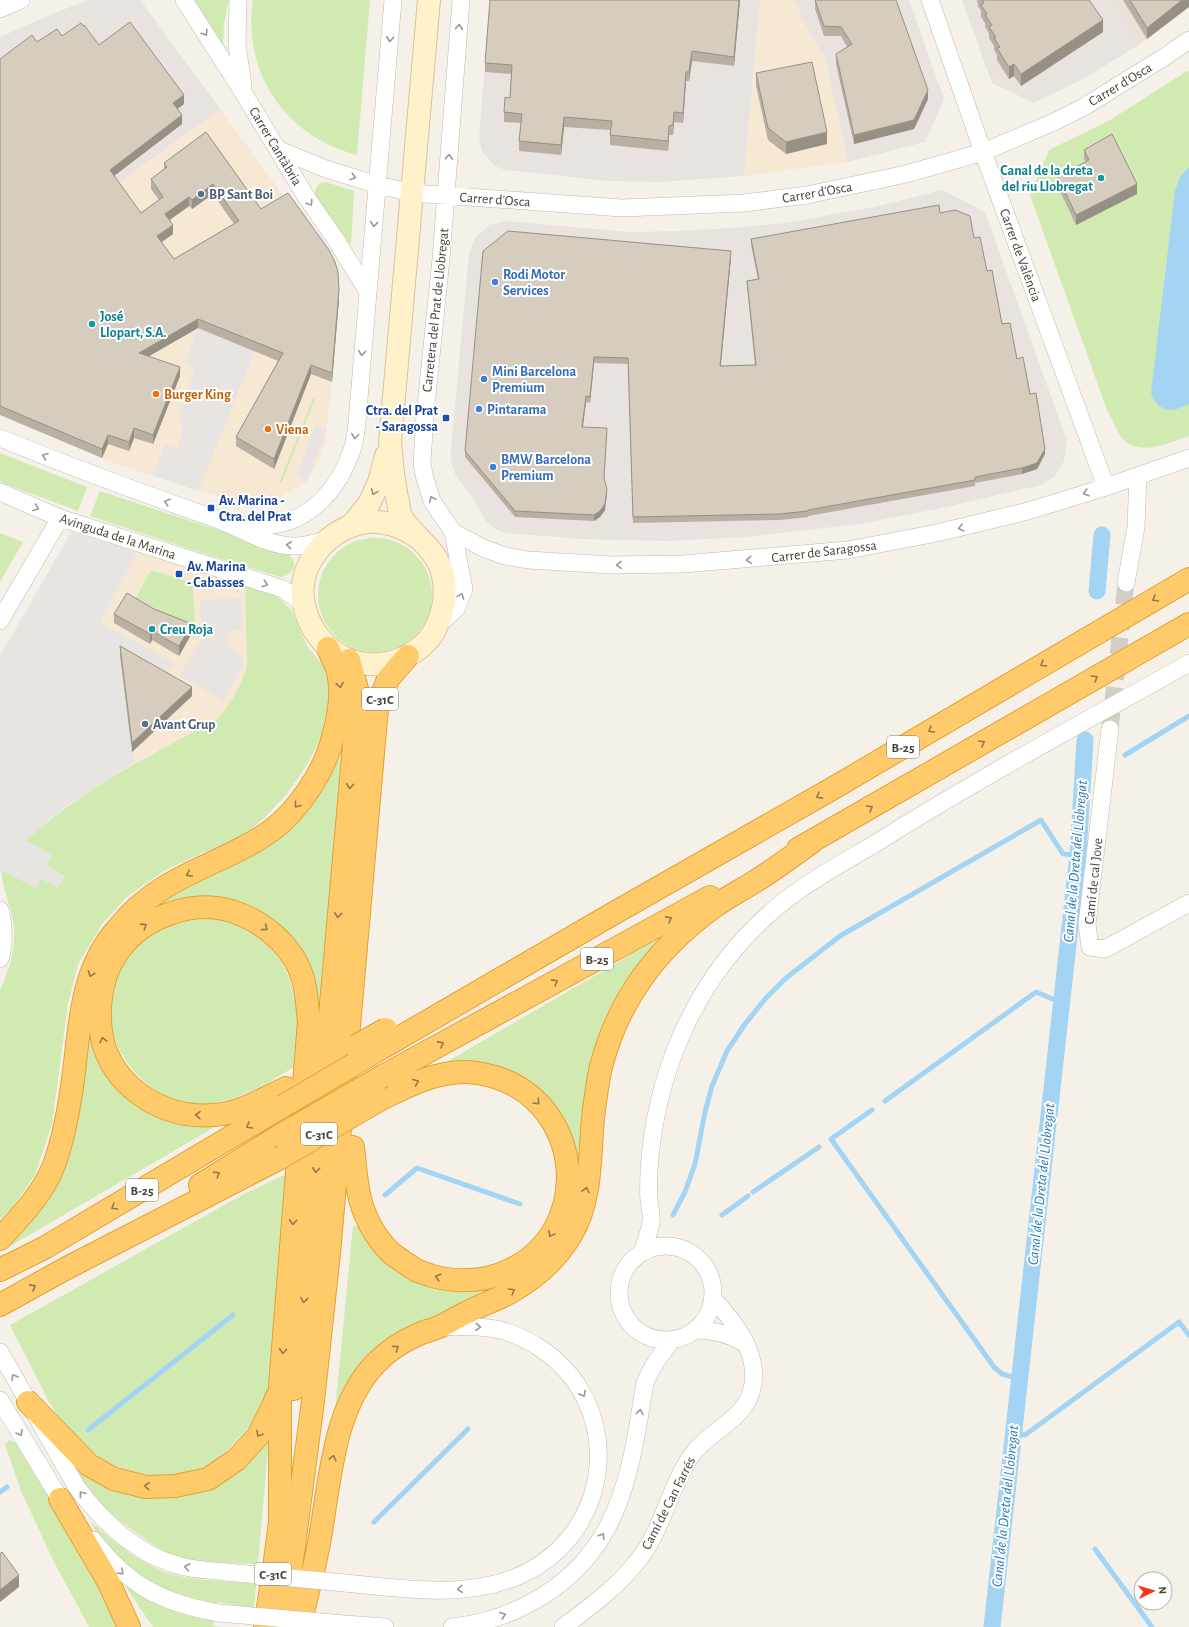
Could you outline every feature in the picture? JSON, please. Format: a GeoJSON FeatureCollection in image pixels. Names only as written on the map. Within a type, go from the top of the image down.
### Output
{"type":"FeatureCollection","features":[{"type":"Feature","properties":{"kind":"highway","name":"B-25"},"geometry":{"type":"LineString","coordinates":[[0,1270],[44,1248],[284,1097],[386,1038],[616,912],[830,790],[1189,579]]}},
{"type":"Feature","properties":{"kind":"highway","name":"B-25"},"geometry":{"type":"LineString","coordinates":[[0,1306],[65,1269],[281,1135],[383,1076],[812,842],[1189,624]]}},
{"type":"Feature","properties":{"kind":"highway"},"geometry":{"type":"LineString","coordinates":[[0,1239],[30,1206],[53,1168],[67,1122],[80,1020],[87,984],[96,961],[112,934],[136,908],[164,887],[246,846],[273,830],[295,808],[316,778],[330,749],[338,721],[341,693],[338,671],[328,648]]}},
{"type":"Feature","properties":{"kind":"highway","name":"C-31C"},"geometry":{"type":"LineString","coordinates":[[282,1627],[294,1554],[313,1401],[327,1268],[377,708],[388,679],[408,656]]}},
{"type":"Feature","properties":{"kind":"highway","name":"C-31C"},"geometry":{"type":"LineString","coordinates":[[265,1627],[280,1522],[316,1175],[356,712],[357,689],[349,660]]}},
{"type":"Feature","properties":{"kind":"highway"},"geometry":{"type":"LineString","coordinates":[[304,1606],[346,1190],[353,1147],[377,820],[377,779],[373,750]]}},
{"type":"Feature","properties":{"kind":"highway"},"geometry":{"type":"LineString","coordinates":[[300,1627],[319,1544],[331,1467],[342,1420],[359,1385],[376,1363],[398,1346],[418,1335],[439,1327],[469,1311],[509,1293],[539,1273],[557,1254],[572,1234],[582,1209],[588,1183],[592,1154],[594,1109],[600,1068],[623,1005],[638,981],[671,942],[712,908],[757,881],[812,842]]}},
{"type":"Feature","properties":{"kind":"highway"},"geometry":{"type":"LineString","coordinates":[[280,1522],[280,1386],[309,1021],[303,978],[294,958],[277,938],[264,926],[249,918],[223,908],[193,908],[178,910],[157,917],[122,944],[104,977],[99,1000],[100,1025],[104,1046],[114,1066],[129,1086],[148,1100],[170,1110],[188,1115],[214,1115],[284,1097]]}},
{"type":"Feature","properties":{"kind":"highway"},"geometry":{"type":"LineString","coordinates":[[65,1269],[280,1158],[381,1099],[407,1086],[428,1078],[453,1072],[479,1073],[501,1079],[520,1088],[532,1097],[547,1113],[558,1131],[567,1157],[568,1171],[565,1204],[549,1238],[536,1253],[522,1264],[496,1276],[467,1281],[447,1280],[416,1271],[390,1252],[372,1228],[360,1199],[353,1147]]}},
{"type":"Feature","properties":{"kind":"highway"},"geometry":{"type":"LineString","coordinates":[[28,1402],[89,1465],[114,1480],[146,1487],[175,1486],[208,1479],[236,1460],[258,1436],[273,1406],[280,1386]]}},
{"type":"Feature","properties":{"kind":"highway"},"geometry":{"type":"LineString","coordinates":[[60,1499],[108,1581],[129,1627]]}},
{"type":"Feature","properties":{"kind":"street"},"geometry":{"type":"LineString","coordinates":[[0,9],[21,0]]}},
{"type":"Feature","properties":{"kind":"street","name":"Carrer Cantàbria"},"geometry":{"type":"LineString","coordinates":[[184,0],[244,94],[305,195],[336,240],[368,292]]}},
{"type":"Feature","properties":{"kind":"street"},"geometry":{"type":"LineString","coordinates":[[238,0],[237,45],[244,94]]}},
{"type":"Feature","properties":{"kind":"street"},"geometry":{"type":"LineString","coordinates":[[228,524],[271,525],[292,520],[314,508],[330,493],[343,475],[353,448],[359,398],[393,0]]}},
{"type":"Feature","properties":{"kind":"street"},"geometry":{"type":"LineString","coordinates":[[419,538],[404,528],[387,523],[369,522],[352,525],[338,531],[315,553],[307,568],[303,585],[303,603],[311,628],[328,648],[349,660],[360,663],[385,664],[408,656],[425,643],[437,626],[443,607],[445,588],[441,569],[432,552],[402,517],[393,484],[390,442],[429,0]]}},
{"type":"Feature","properties":{"kind":"street","name":"Carretera del Prat de Llobregat"},"geometry":{"type":"LineString","coordinates":[[437,626],[456,609],[464,589],[453,532],[432,501],[422,463],[425,414],[446,196],[461,0]]}},
{"type":"Feature","properties":{"kind":"street","name":"Carrer de València"},"geometry":{"type":"LineString","coordinates":[[930,0],[983,152],[1106,487]]}},
{"type":"Feature","properties":{"kind":"street","name":"Carrer d'Osca"},"geometry":{"type":"LineString","coordinates":[[277,150],[326,169],[378,185],[413,193],[446,196],[622,208],[744,203],[807,196],[865,184],[983,152],[1054,122],[1082,108],[1160,60],[1189,40]]}},
{"type":"Feature","properties":{"kind":"street"},"geometry":{"type":"LineString","coordinates":[[0,438],[93,476],[228,524],[252,535],[279,544],[300,546],[327,540]]}},
{"type":"Feature","properties":{"kind":"street"},"geometry":{"type":"LineString","coordinates":[[352,525],[369,504],[379,482],[390,442]]}},
{"type":"Feature","properties":{"kind":"street","name":"Carrer de Saragossa"},"geometry":{"type":"LineString","coordinates":[[453,532],[483,548],[528,560],[612,565],[683,564],[848,550],[937,533],[1028,511],[1106,487],[1189,458]]}},
{"type":"Feature","properties":{"kind":"street"},"geometry":{"type":"LineString","coordinates":[[1126,583],[1136,527],[1138,476]]}},
{"type":"Feature","properties":{"kind":"street","name":"Avinguda de la Marina"},"geometry":{"type":"LineString","coordinates":[[0,492],[60,518],[283,589],[303,603]]}},
{"type":"Feature","properties":{"kind":"street"},"geometry":{"type":"LineString","coordinates":[[0,621],[60,518]]}},
{"type":"Feature","properties":{"kind":"street"},"geometry":{"type":"LineString","coordinates":[[643,1251],[651,1221],[649,1168],[652,1146],[659,1104],[670,1067],[681,1037],[696,1005],[719,970],[744,939],[770,913],[797,891],[940,803],[1189,663]]}},
{"type":"Feature","properties":{"kind":"street","name":"Camí de cal Jove"},"geometry":{"type":"LineString","coordinates":[[1110,729],[1087,924],[1090,947],[1105,949],[1189,903]]}},
{"type":"Feature","properties":{"kind":"street"},"geometry":{"type":"LineString","coordinates":[[0,910],[4,942],[0,959]]}},
{"type":"Feature","properties":{"kind":"street"},"geometry":{"type":"LineString","coordinates":[[651,1221],[668,1245]]}},
{"type":"Feature","properties":{"kind":"street"},"geometry":{"type":"LineString","coordinates":[[668,1245],[683,1248],[697,1257],[707,1269],[712,1284],[713,1299],[710,1311],[696,1330],[685,1337],[672,1340],[656,1339],[640,1333],[628,1322],[620,1308],[618,1291],[621,1275],[630,1261],[643,1251],[655,1246],[668,1245]]}},
{"type":"Feature","properties":{"kind":"street","name":"Camí de Can Farrés"},"geometry":{"type":"LineString","coordinates":[[563,1627],[618,1584],[645,1550],[671,1499],[685,1466],[696,1450],[738,1414],[748,1401],[753,1384],[754,1371],[746,1344],[738,1328],[713,1299]]}},
{"type":"Feature","properties":{"kind":"street"},"geometry":{"type":"LineString","coordinates":[[0,1352],[76,1486],[88,1502],[116,1530],[142,1549],[163,1560],[192,1568],[345,1583],[444,1590],[485,1586],[501,1582],[533,1569],[561,1548],[574,1533],[587,1511],[594,1490],[598,1465],[598,1442],[593,1418],[584,1396],[570,1373],[548,1353],[508,1332],[479,1326],[439,1327]]}},
{"type":"Feature","properties":{"kind":"street"},"geometry":{"type":"LineString","coordinates":[[696,1330],[720,1332],[734,1337],[746,1344]]}},
{"type":"Feature","properties":{"kind":"street"},"geometry":{"type":"LineString","coordinates":[[452,1627],[484,1622],[518,1610],[536,1601],[563,1582],[579,1568],[590,1554],[610,1523],[625,1482],[648,1377],[655,1361],[672,1340]]}},
{"type":"Feature","properties":{"kind":"street"},"geometry":{"type":"LineString","coordinates":[[0,1400],[60,1499],[103,1553],[130,1579],[157,1595],[187,1606],[219,1613],[385,1627]]}},
{"type":"Feature","properties":{"kind":"shaded area"},"geometry":{"type":"Polygon","coordinates":[[[89,0],[140,0],[220,109],[0,270],[0,37],[57,12],[89,0]]]}},
{"type":"Feature","properties":{"kind":"shaded area"},"geometry":{"type":"Polygon","coordinates":[[[490,0],[760,0],[744,176],[660,182],[608,181],[505,170],[495,166],[482,152],[479,138],[490,0]]]}},
{"type":"Feature","properties":{"kind":"shaded area"},"geometry":{"type":"Polygon","coordinates":[[[760,0],[794,0],[802,12],[799,14],[825,58],[848,162],[744,176],[760,0]]]}},
{"type":"Feature","properties":{"kind":"shaded area"},"geometry":{"type":"Polygon","coordinates":[[[794,0],[909,0],[944,99],[925,142],[848,162],[825,58],[799,14],[801,12],[794,0]]]}},
{"type":"Feature","properties":{"kind":"shaded area"},"geometry":{"type":"Polygon","coordinates":[[[962,0],[1111,0],[1138,45],[1087,77],[1034,103],[992,83],[962,0]]]}},
{"type":"Feature","properties":{"kind":"shaded area"},"geometry":{"type":"Polygon","coordinates":[[[1111,0],[1161,0],[1158,31],[1138,45],[1111,0]]]}},
{"type":"Feature","properties":{"kind":"shaded area","name":"BP Sant Boi"},"geometry":{"type":"Polygon","coordinates":[[[220,109],[288,202],[174,268],[115,186],[220,109]]]}},
{"type":"Feature","properties":{"kind":"shaded area"},"geometry":{"type":"Polygon","coordinates":[[[942,190],[985,212],[1067,441],[1064,461],[1055,476],[1041,485],[942,508],[860,524],[745,537],[671,541],[582,539],[506,533],[497,530],[486,521],[469,493],[456,476],[451,462],[451,450],[469,253],[476,237],[489,225],[505,221],[630,232],[732,228],[785,223],[874,207],[942,190]]]}},
{"type":"Feature","properties":{"kind":"shaded area"},"geometry":{"type":"Polygon","coordinates":[[[198,328],[332,382],[325,444],[318,463],[307,481],[285,495],[273,500],[246,504],[198,491],[102,459],[141,361],[198,328]]]}},
{"type":"Feature","properties":{"kind":"shaded area"},"geometry":{"type":"Polygon","coordinates":[[[198,328],[255,351],[198,491],[152,475],[166,444],[177,448],[183,432],[178,417],[195,369],[184,363],[198,328]]]}},
{"type":"Feature","properties":{"kind":"shaded area"},"geometry":{"type":"Polygon","coordinates":[[[316,424],[327,429],[307,481],[296,477],[316,424]]]}},
{"type":"Feature","properties":{"kind":"shaded area"},"geometry":{"type":"Polygon","coordinates":[[[71,532],[245,586],[247,666],[227,709],[218,719],[154,752],[118,773],[71,532]]]}},
{"type":"Feature","properties":{"kind":"shaded area"},"geometry":{"type":"Polygon","coordinates":[[[71,532],[137,552],[100,623],[175,663],[164,681],[120,656],[134,763],[71,803],[52,817],[26,840],[52,855],[46,865],[65,876],[58,888],[41,878],[36,888],[2,870],[0,873],[0,656],[71,532]]]}},
{"type":"Feature","properties":{"kind":"shaded area"},"geometry":{"type":"Polygon","coordinates":[[[241,598],[243,630],[227,631],[228,648],[243,656],[243,666],[224,701],[180,676],[203,635],[214,640],[214,632],[202,632],[200,600],[241,598]]]}},
{"type":"Feature","properties":{"kind":"green space"},"geometry":{"type":"Polygon","coordinates":[[[193,0],[229,0],[224,23],[223,45],[193,0]]]}},
{"type":"Feature","properties":{"kind":"green space"},"geometry":{"type":"Polygon","coordinates":[[[253,0],[370,0],[357,155],[332,146],[309,133],[290,117],[274,98],[262,76],[255,52],[251,27],[253,0]]]}},
{"type":"Feature","properties":{"kind":"green space"},"geometry":{"type":"Polygon","coordinates":[[[1189,71],[1189,436],[1162,445],[1143,448],[1126,442],[1120,435],[1107,410],[1030,195],[1049,150],[1110,120],[1189,71]]]}},
{"type":"Feature","properties":{"kind":"green space"},"geometry":{"type":"Polygon","coordinates":[[[326,182],[354,191],[351,245],[316,198],[315,189],[320,183],[326,182]]]}},
{"type":"Feature","properties":{"kind":"green space"},"geometry":{"type":"Polygon","coordinates":[[[313,398],[315,399],[282,482],[279,483],[313,398]]]}},
{"type":"Feature","properties":{"kind":"green space"},"geometry":{"type":"Polygon","coordinates":[[[0,453],[87,487],[78,511],[0,482],[0,453]]]}},
{"type":"Feature","properties":{"kind":"green space"},"geometry":{"type":"Polygon","coordinates":[[[100,491],[285,552],[293,559],[293,570],[290,573],[280,577],[90,516],[100,491]]]}},
{"type":"Feature","properties":{"kind":"green space"},"geometry":{"type":"Polygon","coordinates":[[[0,533],[23,542],[0,582],[0,533]]]}},
{"type":"Feature","properties":{"kind":"green space"},"geometry":{"type":"Polygon","coordinates":[[[375,538],[397,542],[416,554],[428,573],[432,595],[428,617],[416,636],[397,648],[375,652],[353,648],[334,636],[322,617],[318,595],[322,573],[334,554],[353,542],[375,538]]]}},
{"type":"Feature","properties":{"kind":"green space"},"geometry":{"type":"Polygon","coordinates":[[[151,570],[193,583],[195,628],[192,633],[132,605],[151,570]]]}},
{"type":"Feature","properties":{"kind":"green space"},"geometry":{"type":"Polygon","coordinates":[[[245,586],[276,595],[291,610],[307,646],[327,670],[329,693],[327,719],[320,741],[306,766],[286,795],[264,818],[241,838],[202,853],[164,871],[128,896],[103,923],[78,964],[68,1004],[52,1124],[35,1175],[12,1208],[0,1219],[0,990],[11,961],[14,945],[12,915],[3,883],[2,870],[36,888],[41,878],[58,888],[46,865],[26,840],[48,821],[94,788],[143,759],[218,719],[235,694],[247,666],[245,586]]]}},
{"type":"Feature","properties":{"kind":"green space"},"geometry":{"type":"Polygon","coordinates":[[[347,715],[316,1054],[278,924],[153,909],[152,907],[256,848],[347,715]]]}},
{"type":"Feature","properties":{"kind":"green space"},"geometry":{"type":"Polygon","coordinates":[[[211,917],[238,926],[259,938],[275,953],[286,971],[293,991],[297,1014],[298,1039],[296,1066],[246,1093],[225,1101],[199,1105],[185,1103],[166,1096],[149,1085],[134,1071],[122,1056],[114,1039],[110,1021],[109,1003],[113,984],[121,967],[133,950],[148,935],[154,930],[170,923],[211,917]]]}},
{"type":"Feature","properties":{"kind":"green space"},"geometry":{"type":"Polygon","coordinates":[[[658,939],[660,942],[582,1129],[579,1164],[576,1164],[559,1114],[546,1096],[527,1081],[448,1061],[658,939]]]}},
{"type":"Feature","properties":{"kind":"green space"},"geometry":{"type":"Polygon","coordinates":[[[88,1019],[109,1075],[220,1124],[0,1252],[29,1220],[88,1019]]]}},
{"type":"Feature","properties":{"kind":"green space"},"geometry":{"type":"Polygon","coordinates":[[[286,1174],[268,1391],[249,1427],[226,1452],[199,1472],[172,1478],[126,1471],[95,1455],[81,1444],[62,1423],[49,1402],[10,1325],[244,1194],[286,1174]]]}},
{"type":"Feature","properties":{"kind":"green space"},"geometry":{"type":"Polygon","coordinates":[[[353,1226],[361,1227],[372,1247],[498,1286],[494,1291],[431,1319],[335,1411],[353,1226]]]}},
{"type":"Feature","properties":{"kind":"green space"},"geometry":{"type":"Polygon","coordinates":[[[269,1438],[258,1564],[197,1562],[179,1558],[164,1552],[132,1530],[104,1507],[88,1488],[76,1467],[103,1485],[121,1493],[135,1496],[167,1497],[200,1491],[230,1479],[249,1463],[269,1438]]]}},
{"type":"Feature","properties":{"kind":"green space"},"geometry":{"type":"Polygon","coordinates":[[[9,1440],[16,1443],[79,1547],[116,1627],[89,1627],[53,1560],[21,1491],[5,1445],[9,1440]]]}},
{"type":"Feature","properties":{"kind":"green space"},"geometry":{"type":"Polygon","coordinates":[[[90,1521],[116,1543],[135,1556],[165,1572],[198,1579],[256,1584],[254,1608],[217,1602],[213,1626],[224,1627],[153,1627],[119,1577],[90,1521]]]}},
{"type":"Feature","properties":{"kind":"water"},"geometry":{"type":"Polygon","coordinates":[[[1189,167],[1189,404],[1171,410],[1162,408],[1154,400],[1151,393],[1175,191],[1180,177],[1189,167]]]}},
{"type":"Feature","properties":{"kind":"building"},"geometry":{"type":"Polygon","coordinates":[[[490,0],[739,0],[734,57],[692,51],[689,72],[686,72],[683,113],[674,112],[673,125],[669,126],[668,141],[610,135],[612,121],[564,117],[561,145],[519,141],[522,114],[504,112],[505,97],[510,98],[512,65],[485,63],[490,0]]]}},
{"type":"Feature","properties":{"kind":"building"},"geometry":{"type":"Polygon","coordinates":[[[815,0],[896,0],[928,90],[914,120],[854,135],[836,54],[852,44],[841,27],[824,26],[815,0]]]}},
{"type":"Feature","properties":{"kind":"building"},"geometry":{"type":"Polygon","coordinates":[[[982,0],[1089,0],[1103,20],[1021,74],[1014,64],[1009,67],[997,48],[1000,47],[994,38],[996,37],[989,27],[992,25],[985,15],[987,14],[981,5],[984,3],[982,0]]]}},
{"type":"Feature","properties":{"kind":"building"},"geometry":{"type":"Polygon","coordinates":[[[1130,0],[1182,0],[1147,28],[1130,0]]]}},
{"type":"Feature","properties":{"kind":"building"},"geometry":{"type":"Polygon","coordinates":[[[130,22],[184,95],[173,103],[182,115],[110,170],[141,213],[163,197],[151,179],[167,167],[164,163],[206,132],[261,209],[288,193],[329,250],[335,262],[338,272],[339,290],[332,373],[311,365],[274,459],[236,437],[283,353],[198,319],[139,353],[180,367],[153,435],[134,428],[129,442],[108,435],[102,449],[0,406],[0,59],[32,35],[37,42],[57,29],[62,36],[81,23],[99,45],[130,22]],[[213,184],[192,200],[189,197],[165,214],[173,225],[157,236],[174,259],[239,221],[213,184]]]}},
{"type":"Feature","properties":{"kind":"building"},"geometry":{"type":"Polygon","coordinates":[[[812,62],[827,132],[786,142],[768,128],[756,73],[812,62]]]}},
{"type":"Feature","properties":{"kind":"building","name":"Canal de la dreta del riu Llobregat"},"geometry":{"type":"Polygon","coordinates":[[[1112,134],[1137,184],[1076,215],[1058,177],[1089,160],[1084,150],[1112,134]]]}},
{"type":"Feature","properties":{"kind":"building"},"geometry":{"type":"Polygon","coordinates":[[[939,205],[940,213],[955,210],[970,216],[974,238],[980,237],[987,271],[992,270],[1002,324],[1010,323],[1017,359],[1023,357],[1030,394],[1036,393],[1045,449],[1037,463],[1022,468],[975,477],[975,480],[808,511],[780,514],[633,517],[628,358],[594,357],[590,397],[586,396],[582,427],[607,428],[604,478],[607,489],[605,504],[600,511],[594,515],[515,511],[465,451],[483,251],[508,231],[731,251],[720,366],[756,365],[747,281],[759,279],[751,239],[939,205]]]}},
{"type":"Feature","properties":{"kind":"building"},"geometry":{"type":"Polygon","coordinates":[[[127,593],[154,609],[192,624],[179,646],[152,631],[150,634],[114,614],[127,593]]]}},
{"type":"Feature","properties":{"kind":"building","name":"Avant Grup"},"geometry":{"type":"Polygon","coordinates":[[[120,646],[192,687],[132,743],[120,646]]]}},
{"type":"Feature","properties":{"kind":"building"},"geometry":{"type":"Polygon","coordinates":[[[2,1552],[19,1575],[0,1590],[0,1554],[2,1552]]]}},
{"type":"Feature","properties":{"kind":"waterway","name":"Canal de la Dreta del Llobregat"},"geometry":{"type":"LineString","coordinates":[[1097,591],[1102,535]]}},
{"type":"Feature","properties":{"kind":"waterway"},"geometry":{"type":"LineString","coordinates":[[1125,755],[1189,716]]}},
{"type":"Feature","properties":{"kind":"waterway","name":"Canal de la Dreta del Llobregat"},"geometry":{"type":"LineString","coordinates":[[992,1627],[1078,855],[1085,740]]}},
{"type":"Feature","properties":{"kind":"waterway","name":"Canal de la Dreta del Llobregat"},"geometry":{"type":"LineString","coordinates":[[1083,764],[1089,763]]}},
{"type":"Feature","properties":{"kind":"waterway"},"geometry":{"type":"LineString","coordinates":[[673,1215],[685,1192],[695,1164],[705,1112],[712,1086],[727,1051],[745,1024],[766,998],[786,978],[840,936],[1041,820],[1063,854],[1078,855]]}},
{"type":"Feature","properties":{"kind":"waterway"},"geometry":{"type":"LineString","coordinates":[[885,1101],[1036,992],[1062,1003]]}},
{"type":"Feature","properties":{"kind":"waterway"},"geometry":{"type":"LineString","coordinates":[[872,1110],[831,1139],[994,1367],[1002,1374],[1019,1379]]}},
{"type":"Feature","properties":{"kind":"waterway"},"geometry":{"type":"LineString","coordinates":[[753,1192],[819,1147]]}},
{"type":"Feature","properties":{"kind":"waterway"},"geometry":{"type":"LineString","coordinates":[[385,1195],[417,1168],[520,1204]]}},
{"type":"Feature","properties":{"kind":"waterway"},"geometry":{"type":"LineString","coordinates":[[722,1215],[748,1196]]}},
{"type":"Feature","properties":{"kind":"waterway"},"geometry":{"type":"LineString","coordinates":[[88,1430],[233,1315]]}},
{"type":"Feature","properties":{"kind":"waterway"},"geometry":{"type":"LineString","coordinates":[[1013,1433],[1025,1435],[1179,1322],[1189,1335]]}},
{"type":"Feature","properties":{"kind":"waterway"},"geometry":{"type":"LineString","coordinates":[[374,1522],[468,1429]]}},
{"type":"Feature","properties":{"kind":"waterway"},"geometry":{"type":"LineString","coordinates":[[0,1492],[7,1487]]}},
{"type":"Feature","properties":{"kind":"waterway"},"geometry":{"type":"LineString","coordinates":[[1095,1549],[1152,1627]]}},
{"type":"Feature","properties":{"kind":"tunnel"},"geometry":{"type":"LineString","coordinates":[[1110,729],[1126,583]]}},
{"type":"Feature","properties":{"kind":"place","name":"Canal de la dreta del riu Llobregat"},"geometry":{"type":"Point","coordinates":[1101,178]}},
{"type":"Feature","properties":{"kind":"place","name":"BP Sant Boi"},"geometry":{"type":"Point","coordinates":[201,194]}},
{"type":"Feature","properties":{"kind":"place","name":"Rodi Motor Services"},"geometry":{"type":"Point","coordinates":[495,282]}},
{"type":"Feature","properties":{"kind":"place","name":"José Llopart, S.A."},"geometry":{"type":"Point","coordinates":[92,324]}},
{"type":"Feature","properties":{"kind":"place","name":"Mini Barcelona Premium"},"geometry":{"type":"Point","coordinates":[484,379]}},
{"type":"Feature","properties":{"kind":"place","name":"Burger King"},"geometry":{"type":"Point","coordinates":[156,394]}},
{"type":"Feature","properties":{"kind":"place","name":"Pintarama"},"geometry":{"type":"Point","coordinates":[479,409]}},
{"type":"Feature","properties":{"kind":"place","name":"Ctra. del Prat - Saragossa"},"geometry":{"type":"Point","coordinates":[446,418]}},
{"type":"Feature","properties":{"kind":"place","name":"Viena"},"geometry":{"type":"Point","coordinates":[268,429]}},
{"type":"Feature","properties":{"kind":"place","name":"BMW Barcelona Premium"},"geometry":{"type":"Point","coordinates":[493,467]}},
{"type":"Feature","properties":{"kind":"place","name":"Av. Marina - Ctra. del Prat"},"geometry":{"type":"Point","coordinates":[211,508]}},
{"type":"Feature","properties":{"kind":"place","name":"Av. Marina - Cabasses"},"geometry":{"type":"Point","coordinates":[179,574]}},
{"type":"Feature","properties":{"kind":"place","name":"Creu Roja"},"geometry":{"type":"Point","coordinates":[152,629]}},
{"type":"Feature","properties":{"kind":"place","name":"Avant Grup"},"geometry":{"type":"Point","coordinates":[145,724]}}]}
